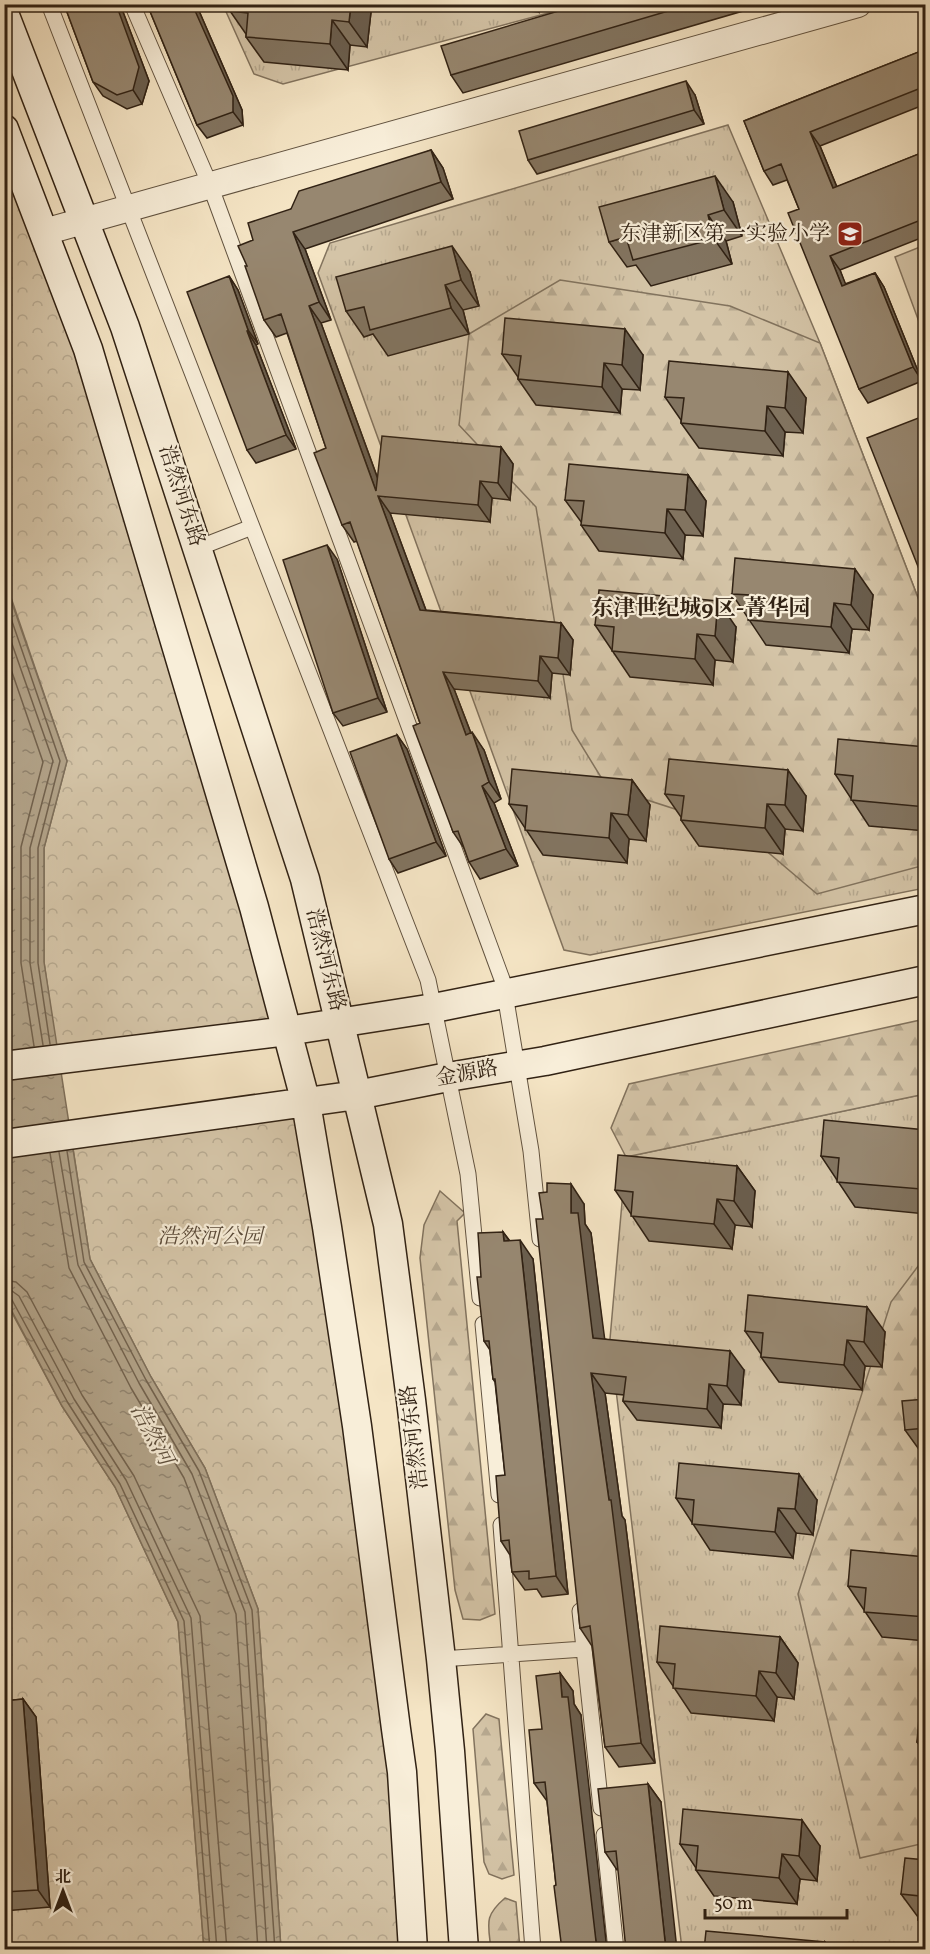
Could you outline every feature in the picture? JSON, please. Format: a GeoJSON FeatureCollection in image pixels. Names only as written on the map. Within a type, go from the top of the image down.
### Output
{"type":"FeatureCollection","features":[{"type":"Feature","properties":{"kind":"main road","name":"浩然河东路"},"geometry":{"type":"LineString","coordinates":[[4,13],[125,327],[305,879],[388,1224],[441,1659],[450,1750],[464,1950]]}},
{"type":"Feature","properties":{"kind":"main road"},"geometry":{"type":"LineString","coordinates":[[4,129],[88,349],[254,907],[306,1102],[357,1426],[402,1772],[412,1950]]}},
{"type":"Feature","properties":{"kind":"main road"},"geometry":{"type":"LineString","coordinates":[[4,1066],[287,1031],[434,1008],[926,909]]}},
{"type":"Feature","properties":{"kind":"main road","name":"金源路"},"geometry":{"type":"LineString","coordinates":[[4,1144],[357,1095],[516,1066],[926,980]]}},
{"type":"Feature","properties":{"kind":"street"},"geometry":{"type":"LineString","coordinates":[[49,4],[428,980],[468,1174],[496,1455],[532,1950]]}},
{"type":"Feature","properties":{"kind":"street"},"geometry":{"type":"LineString","coordinates":[[132,4],[210,185],[503,982],[531,1151],[542,1258]]}},
{"type":"Feature","properties":{"kind":"street"},"geometry":{"type":"LineString","coordinates":[[44,232],[858,4]]}},
{"type":"Feature","properties":{"kind":"street"},"geometry":{"type":"LineString","coordinates":[[198,549],[252,527]]}},
{"type":"Feature","properties":{"kind":"street"},"geometry":{"type":"LineString","coordinates":[[579,1602],[616,1950]]}},
{"type":"Feature","properties":{"kind":"street"},"geometry":{"type":"LineString","coordinates":[[441,1659],[584,1649]]}},
{"type":"Feature","properties":{"kind":"green space"},"geometry":{"type":"Polygon","coordinates":[[[223,5],[578,5],[283,84],[254,74],[223,5]]]}},
{"type":"Feature","properties":{"kind":"green space"},"geometry":{"type":"Polygon","coordinates":[[[728,125],[820,343],[925,616],[925,888],[590,955],[564,950],[318,273],[330,243],[728,125]]]}},
{"type":"Feature","properties":{"kind":"green space"},"geometry":{"type":"Polygon","coordinates":[[[4,129],[287,1031],[58,1060],[44,962],[44,848],[67,761],[5,580],[4,129]]]}},
{"type":"Feature","properties":{"kind":"green space"},"geometry":{"type":"Polygon","coordinates":[[[926,245],[925,338],[895,257],[926,245]]]}},
{"type":"Feature","properties":{"kind":"green space"},"geometry":{"type":"Polygon","coordinates":[[[560,280],[730,306],[820,343],[925,616],[925,865],[817,894],[743,831],[607,787],[572,730],[536,507],[459,425],[469,334],[560,280]]]}},
{"type":"Feature","properties":{"kind":"green space"},"geometry":{"type":"Polygon","coordinates":[[[925,1019],[925,1094],[626,1157],[611,1128],[629,1084],[925,1019]]]}},
{"type":"Feature","properties":{"kind":"green space"},"geometry":{"type":"Polygon","coordinates":[[[925,1094],[925,1949],[682,1949],[610,1339],[626,1157],[925,1094]]]}},
{"type":"Feature","properties":{"kind":"green space","name":"浩然河公园"},"geometry":{"type":"Polygon","coordinates":[[[306,1103],[413,1949],[281,1949],[258,1609],[205,1468],[151,1377],[90,1259],[71,1135],[306,1103]]]}},
{"type":"Feature","properties":{"kind":"green space"},"geometry":{"type":"Polygon","coordinates":[[[440,1191],[465,1213],[457,1221],[495,1614],[480,1620],[463,1619],[455,1590],[420,1258],[424,1225],[440,1191]]]}},
{"type":"Feature","properties":{"kind":"green space"},"geometry":{"type":"Polygon","coordinates":[[[925,1257],[925,1843],[860,1858],[798,1594],[891,1302],[925,1257]]]}},
{"type":"Feature","properties":{"kind":"green space"},"geometry":{"type":"Polygon","coordinates":[[[4,1298],[62,1406],[115,1487],[178,1622],[204,1949],[5,1949],[4,1298]]]}},
{"type":"Feature","properties":{"kind":"green space"},"geometry":{"type":"Polygon","coordinates":[[[486,1714],[499,1719],[514,1875],[502,1879],[489,1874],[484,1862],[473,1729],[486,1714]]]}},
{"type":"Feature","properties":{"kind":"green space"},"geometry":{"type":"Polygon","coordinates":[[[505,1898],[516,1902],[520,1949],[491,1949],[489,1920],[498,1904],[505,1898]]]}},
{"type":"Feature","properties":{"kind":"water","name":"浩然河"},"geometry":{"type":"Polygon","coordinates":[[[4,580],[67,761],[44,848],[44,962],[90,1259],[151,1377],[205,1468],[258,1609],[281,1949],[204,1949],[178,1622],[115,1487],[62,1406],[5,1298],[4,580]]]}},
{"type":"Feature","properties":{"kind":"building"},"geometry":{"type":"Polygon","coordinates":[[[64,4],[116,4],[139,67],[133,90],[117,95],[93,82],[64,4]]]}},
{"type":"Feature","properties":{"kind":"building"},"geometry":{"type":"Polygon","coordinates":[[[147,4],[192,4],[233,96],[233,112],[197,125],[147,4]]]}},
{"type":"Feature","properties":{"kind":"building"},"geometry":{"type":"Polygon","coordinates":[[[230,4],[351,4],[349,22],[332,20],[330,44],[246,37],[248,13],[230,11],[230,4]]]}},
{"type":"Feature","properties":{"kind":"building"},"geometry":{"type":"Polygon","coordinates":[[[582,4],[692,4],[451,75],[441,46],[582,4]]]}},
{"type":"Feature","properties":{"kind":"building"},"geometry":{"type":"Polygon","coordinates":[[[926,49],[926,86],[810,132],[833,188],[926,151],[926,218],[830,256],[842,286],[875,273],[913,367],[859,389],[788,213],[799,209],[781,164],[764,171],[744,121],[926,49]]]}},
{"type":"Feature","properties":{"kind":"building"},"geometry":{"type":"Polygon","coordinates":[[[686,81],[694,110],[528,160],[519,131],[686,81]]]}},
{"type":"Feature","properties":{"kind":"building"},"geometry":{"type":"Polygon","coordinates":[[[431,150],[441,182],[293,232],[319,302],[309,306],[376,491],[382,436],[501,447],[498,483],[480,481],[478,505],[378,496],[420,610],[561,623],[558,658],[540,656],[538,681],[443,672],[466,735],[472,732],[489,782],[482,786],[506,849],[469,862],[458,831],[453,832],[413,726],[420,723],[350,522],[342,525],[314,453],[326,448],[281,314],[264,320],[245,266],[247,266],[238,246],[253,240],[248,223],[291,209],[299,191],[431,150]]]}},
{"type":"Feature","properties":{"kind":"building"},"geometry":{"type":"Polygon","coordinates":[[[715,176],[724,210],[708,215],[714,239],[633,260],[626,237],[609,242],[599,207],[715,176]]]}},
{"type":"Feature","properties":{"kind":"building"},"geometry":{"type":"Polygon","coordinates":[[[452,246],[461,280],[445,285],[451,308],[370,330],[364,307],[346,311],[336,277],[452,246]]]}},
{"type":"Feature","properties":{"kind":"building"},"geometry":{"type":"Polygon","coordinates":[[[229,276],[286,435],[247,450],[187,292],[229,276]]]}},
{"type":"Feature","properties":{"kind":"building"},"geometry":{"type":"Polygon","coordinates":[[[505,318],[625,329],[622,365],[604,363],[602,387],[518,379],[521,356],[502,354],[505,318]]]}},
{"type":"Feature","properties":{"kind":"building"},"geometry":{"type":"Polygon","coordinates":[[[669,361],[788,372],[785,408],[767,406],[765,431],[681,423],[684,398],[665,397],[669,361]]]}},
{"type":"Feature","properties":{"kind":"building"},"geometry":{"type":"Polygon","coordinates":[[[926,415],[926,566],[919,569],[867,438],[926,415]]]}},
{"type":"Feature","properties":{"kind":"building"},"geometry":{"type":"Polygon","coordinates":[[[569,464],[688,475],[685,510],[667,509],[665,533],[581,525],[584,501],[565,500],[569,464]]]}},
{"type":"Feature","properties":{"kind":"building"},"geometry":{"type":"Polygon","coordinates":[[[327,545],[378,698],[333,713],[283,560],[327,545]]]}},
{"type":"Feature","properties":{"kind":"building"},"geometry":{"type":"Polygon","coordinates":[[[735,558],[855,569],[851,605],[834,603],[831,627],[748,620],[750,595],[732,594],[735,558]]]}},
{"type":"Feature","properties":{"kind":"building"},"geometry":{"type":"Polygon","coordinates":[[[599,590],[718,601],[715,636],[697,634],[695,659],[612,651],[614,627],[595,625],[599,590]]]}},
{"type":"Feature","properties":{"kind":"building"},"geometry":{"type":"Polygon","coordinates":[[[397,735],[436,842],[389,859],[350,752],[397,735]]]}},
{"type":"Feature","properties":{"kind":"building"},"geometry":{"type":"Polygon","coordinates":[[[838,739],[926,747],[926,807],[851,800],[853,776],[835,774],[838,739]]]}},
{"type":"Feature","properties":{"kind":"building"},"geometry":{"type":"Polygon","coordinates":[[[669,759],[788,770],[785,805],[767,804],[765,828],[681,820],[684,796],[665,794],[669,759]]]}},
{"type":"Feature","properties":{"kind":"building"},"geometry":{"type":"Polygon","coordinates":[[[512,769],[632,780],[628,815],[611,813],[609,838],[525,830],[527,806],[509,804],[512,769]]]}},
{"type":"Feature","properties":{"kind":"building"},"geometry":{"type":"Polygon","coordinates":[[[824,1120],[926,1130],[926,1165],[923,1165],[921,1189],[837,1182],[839,1158],[821,1156],[824,1120]]]}},
{"type":"Feature","properties":{"kind":"building"},"geometry":{"type":"Polygon","coordinates":[[[618,1155],[737,1166],[734,1201],[717,1199],[714,1224],[631,1216],[633,1192],[615,1190],[618,1155]]]}},
{"type":"Feature","properties":{"kind":"building"},"geometry":{"type":"Polygon","coordinates":[[[547,1183],[571,1184],[571,1213],[578,1213],[593,1338],[730,1351],[727,1386],[709,1384],[707,1409],[623,1401],[626,1377],[591,1373],[609,1500],[611,1500],[641,1743],[605,1747],[590,1626],[580,1628],[536,1219],[543,1219],[539,1193],[547,1192],[547,1183]]]}},
{"type":"Feature","properties":{"kind":"building"},"geometry":{"type":"Polygon","coordinates":[[[503,1232],[504,1241],[520,1240],[556,1576],[529,1579],[529,1571],[512,1572],[509,1540],[501,1541],[496,1476],[505,1475],[495,1379],[493,1379],[489,1341],[484,1341],[477,1277],[481,1277],[478,1233],[503,1232]]]}},
{"type":"Feature","properties":{"kind":"building"},"geometry":{"type":"Polygon","coordinates":[[[748,1295],[867,1307],[864,1342],[847,1340],[844,1365],[761,1357],[763,1333],[745,1331],[748,1295]]]}},
{"type":"Feature","properties":{"kind":"building"},"geometry":{"type":"Polygon","coordinates":[[[926,1399],[926,1428],[905,1430],[902,1401],[926,1399]]]}},
{"type":"Feature","properties":{"kind":"building"},"geometry":{"type":"Polygon","coordinates":[[[679,1463],[799,1474],[795,1509],[778,1508],[775,1532],[692,1524],[694,1500],[676,1498],[679,1463]]]}},
{"type":"Feature","properties":{"kind":"building"},"geometry":{"type":"Polygon","coordinates":[[[851,1550],[926,1557],[926,1617],[864,1612],[866,1588],[848,1586],[851,1550]]]}},
{"type":"Feature","properties":{"kind":"building"},"geometry":{"type":"Polygon","coordinates":[[[660,1626],[780,1637],[776,1673],[759,1671],[756,1696],[673,1688],[675,1664],[657,1662],[660,1626]]]}},
{"type":"Feature","properties":{"kind":"building"},"geometry":{"type":"Polygon","coordinates":[[[560,1673],[562,1697],[568,1697],[597,1950],[562,1950],[545,1782],[534,1783],[529,1730],[542,1729],[536,1676],[560,1673]]]}},
{"type":"Feature","properties":{"kind":"building"},"geometry":{"type":"Polygon","coordinates":[[[23,1699],[38,1890],[4,1892],[4,1701],[23,1699]]]}},
{"type":"Feature","properties":{"kind":"building"},"geometry":{"type":"Polygon","coordinates":[[[920,1706],[926,1707],[926,1743],[917,1742],[920,1706]]]}},
{"type":"Feature","properties":{"kind":"building"},"geometry":{"type":"Polygon","coordinates":[[[648,1784],[666,1950],[626,1950],[616,1851],[605,1852],[598,1789],[648,1784]]]}},
{"type":"Feature","properties":{"kind":"building"},"geometry":{"type":"Polygon","coordinates":[[[683,1809],[802,1820],[799,1856],[782,1854],[779,1878],[696,1870],[698,1846],[680,1844],[683,1809]]]}},
{"type":"Feature","properties":{"kind":"building"},"geometry":{"type":"Polygon","coordinates":[[[905,1858],[926,1860],[926,1920],[918,1920],[920,1896],[901,1894],[905,1858]]]}},
{"type":"Feature","properties":{"kind":"building"},"geometry":{"type":"Polygon","coordinates":[[[706,1931],[825,1942],[825,1950],[704,1950],[706,1931]]]}},
{"type":"Feature","properties":{"kind":"place","name":"东津新区第一实验小学"},"geometry":{"type":"Point","coordinates":[850,234]}},
{"type":"Feature","properties":{"kind":"district","name":"东津世纪城9区-菁华园"},"geometry":{"type":"Point","coordinates":[701,609]}}]}
